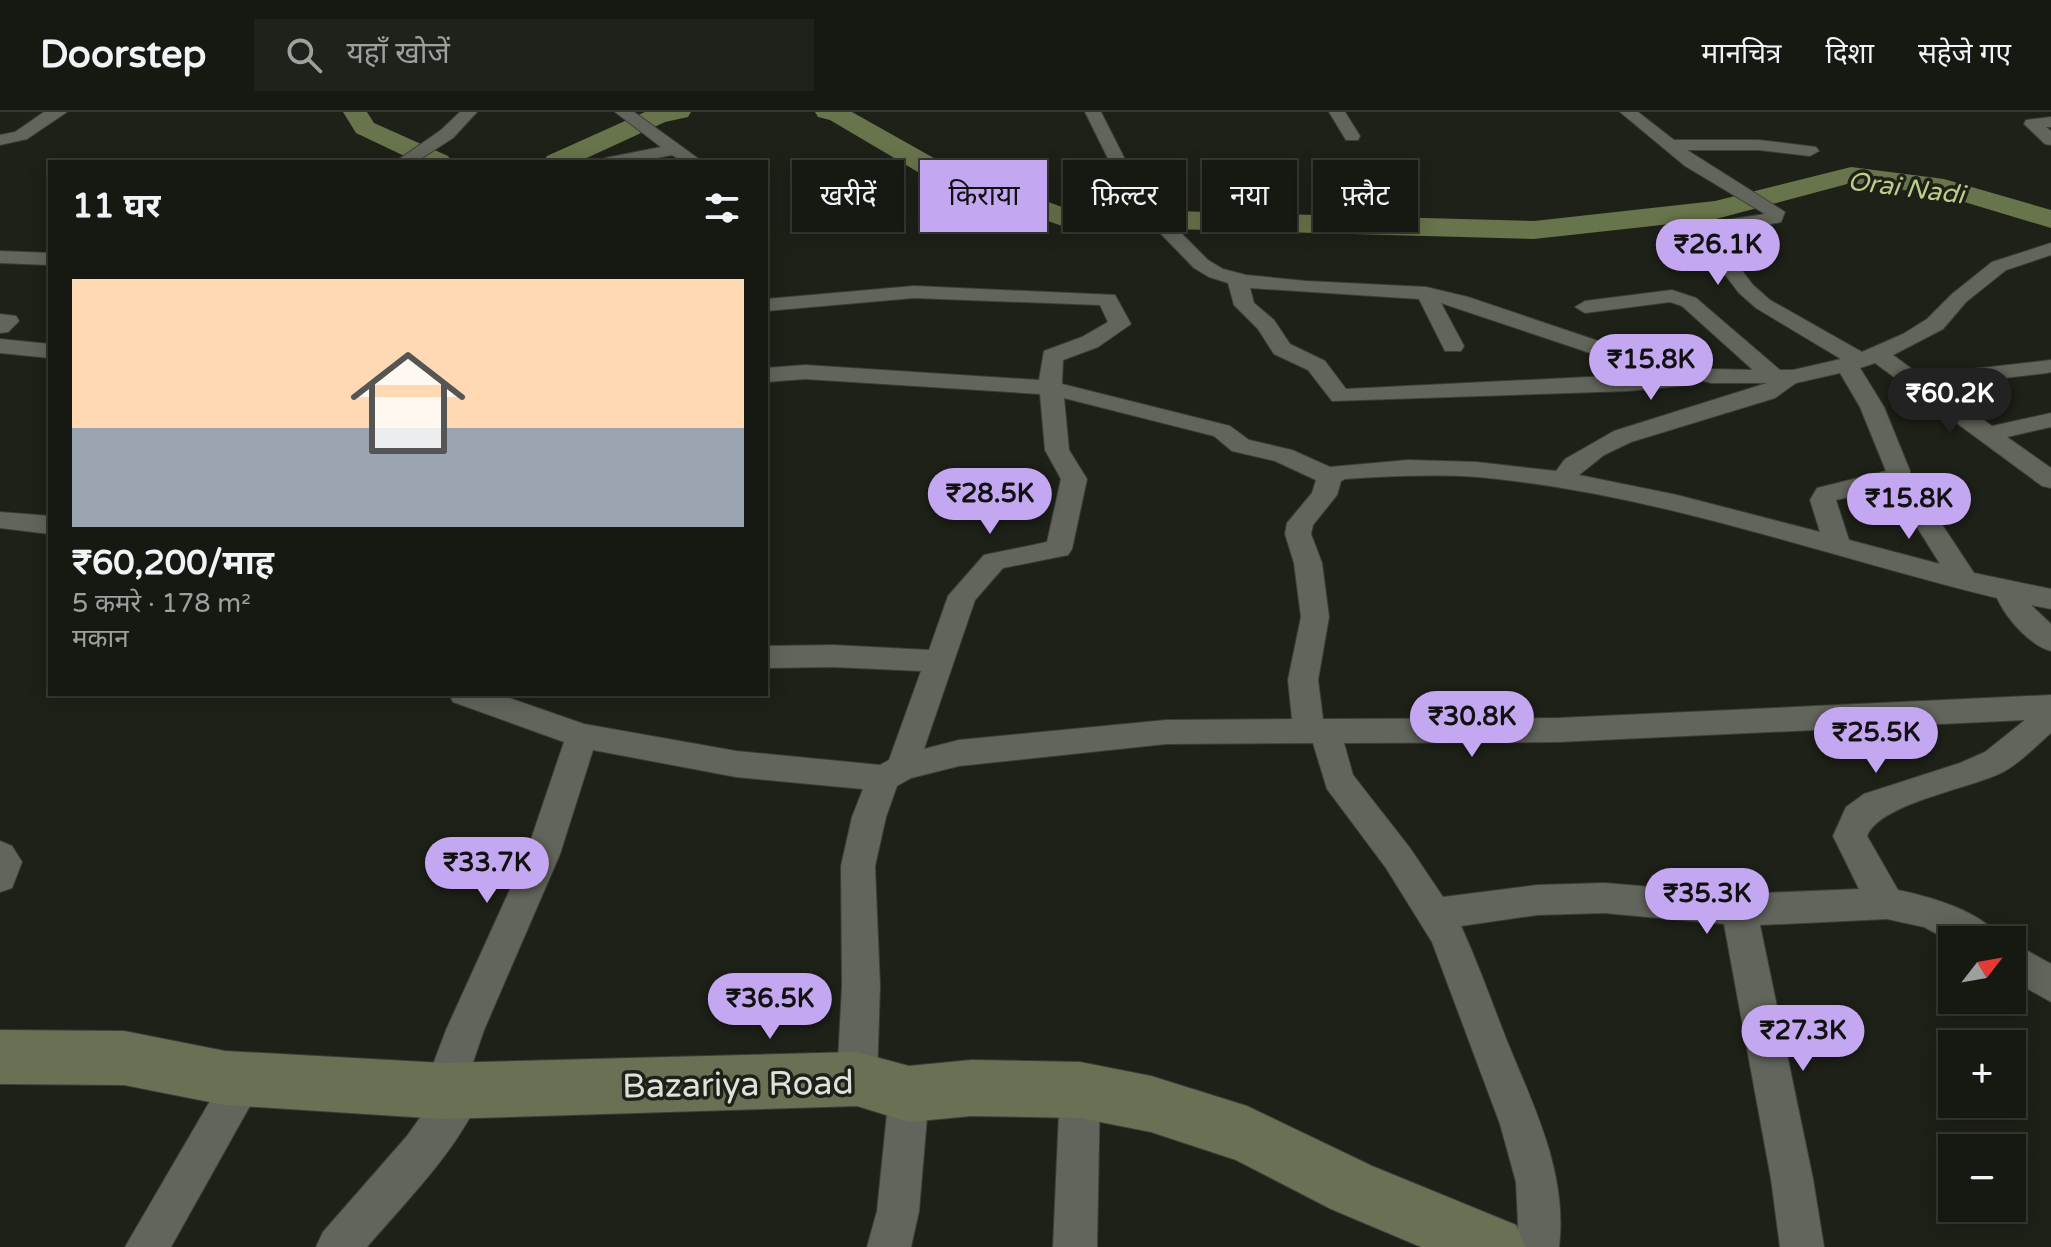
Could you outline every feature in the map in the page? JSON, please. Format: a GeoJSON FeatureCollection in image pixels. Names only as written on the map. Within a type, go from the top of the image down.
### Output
{"type":"FeatureCollection","features":[{"type":"Feature","properties":{"kind":"street"},"geometry":{"type":"LineString","coordinates":[[0,140],[28,135],[48,117],[59,112]]}},
{"type":"Feature","properties":{"kind":"street"},"geometry":{"type":"LineString","coordinates":[[407,160],[447,134],[469,112]]}},
{"type":"Feature","properties":{"kind":"street"},"geometry":{"type":"LineString","coordinates":[[1093,112],[1135,197],[1208,269],[1237,279],[1306,287],[1426,293],[1461,301],[1622,356],[1711,376]]}},
{"type":"Feature","properties":{"kind":"street"},"geometry":{"type":"LineString","coordinates":[[1337,112],[1352,136]]}},
{"type":"Feature","properties":{"kind":"street"},"geometry":{"type":"LineString","coordinates":[[1628,112],[1669,145],[1768,206],[1777,217],[1706,228],[1693,235],[1723,259],[1746,289],[1763,304],[1862,360],[1916,382],[2050,479]]}},
{"type":"Feature","properties":{"kind":"street"},"geometry":{"type":"LineString","coordinates":[[628,115],[691,160]]}},
{"type":"Feature","properties":{"kind":"street"},"geometry":{"type":"LineString","coordinates":[[2051,122],[2032,124],[2051,140]]}},
{"type":"Feature","properties":{"kind":"street"},"geometry":{"type":"LineString","coordinates":[[1669,145],[1749,144],[1810,151]]}},
{"type":"Feature","properties":{"kind":"street"},"geometry":{"type":"LineString","coordinates":[[621,160],[675,149]]}},
{"type":"Feature","properties":{"kind":"street"},"geometry":{"type":"LineString","coordinates":[[1237,279],[1244,305],[1266,325],[1282,349],[1317,366],[1340,396],[1627,384],[1711,376],[1785,377],[1862,360],[1935,324],[1959,298],[1999,266],[2051,249]]}},
{"type":"Feature","properties":{"kind":"street"},"geometry":{"type":"LineString","coordinates":[[0,257],[48,259]]}},
{"type":"Feature","properties":{"kind":"street"},"geometry":{"type":"LineString","coordinates":[[768,305],[914,292],[1108,299],[1120,324],[1090,342],[1052,356],[1051,388],[1057,450],[1074,479],[1059,549],[994,561],[962,596],[893,773],[869,817],[858,866],[861,986],[857,1079]]}},
{"type":"Feature","properties":{"kind":"street"},"geometry":{"type":"LineString","coordinates":[[1426,293],[1453,346]]}},
{"type":"Feature","properties":{"kind":"street"},"geometry":{"type":"LineString","coordinates":[[1585,307],[1672,296],[1680,298],[1785,377]]}},
{"type":"Feature","properties":{"kind":"street"},"geometry":{"type":"LineString","coordinates":[[0,320],[8,321],[0,327]]}},
{"type":"Feature","properties":{"kind":"street"},"geometry":{"type":"LineString","coordinates":[[0,346],[48,351]]}},
{"type":"Feature","properties":{"kind":"street"},"geometry":{"type":"LineString","coordinates":[[1862,360],[1872,407],[1898,471],[1897,476],[1963,578]]}},
{"type":"Feature","properties":{"kind":"street"},"geometry":{"type":"LineString","coordinates":[[1916,382],[2047,366]]}},
{"type":"Feature","properties":{"kind":"street"},"geometry":{"type":"LineString","coordinates":[[768,375],[805,372],[1051,388],[1222,431],[1241,446],[1283,455],[1330,477]]}},
{"type":"Feature","properties":{"kind":"street"},"geometry":{"type":"LineString","coordinates":[[1562,480],[1567,468],[1599,445],[1767,393],[1785,377]]}},
{"type":"Feature","properties":{"kind":"street"},"geometry":{"type":"LineString","coordinates":[[1379,417],[1382,393]]}},
{"type":"Feature","properties":{"kind":"street"},"geometry":{"type":"LineString","coordinates":[[1987,434],[2051,420]]}},
{"type":"Feature","properties":{"kind":"street"},"geometry":{"type":"LineString","coordinates":[[1537,1247],[1540,1224],[1537,1182],[1525,1139],[1447,935],[1436,914],[1338,780],[1317,731],[1303,680],[1315,617],[1308,563],[1298,534],[1300,523],[1318,505],[1330,477],[1359,469],[1458,469],[1562,480],[1700,508],[2051,599]]}},
{"type":"Feature","properties":{"kind":"street"},"geometry":{"type":"LineString","coordinates":[[1838,546],[1823,500],[1826,494],[1897,476]]}},
{"type":"Feature","properties":{"kind":"street"},"geometry":{"type":"LineString","coordinates":[[0,520],[48,525]]}},
{"type":"Feature","properties":{"kind":"street"},"geometry":{"type":"LineString","coordinates":[[2007,590],[2015,607],[2051,641]]}},
{"type":"Feature","properties":{"kind":"street"},"geometry":{"type":"LineString","coordinates":[[768,657],[833,656],[938,661]]}},
{"type":"Feature","properties":{"kind":"street"},"geometry":{"type":"LineString","coordinates":[[470,696],[582,736],[736,764],[893,773],[959,753],[1166,732],[1558,730],[2051,707]]}},
{"type":"Feature","properties":{"kind":"street"},"geometry":{"type":"LineString","coordinates":[[1887,903],[1850,836],[1858,817],[1876,804],[1957,778],[1996,761],[2051,716]]}},
{"type":"Feature","properties":{"kind":"street"},"geometry":{"type":"LineString","coordinates":[[338,1247],[422,1151],[453,1091],[465,1030],[543,854],[582,736]]}},
{"type":"Feature","properties":{"kind":"street"},"geometry":{"type":"LineString","coordinates":[[0,856],[5,862],[0,877]]}},
{"type":"Feature","properties":{"kind":"street"},"geometry":{"type":"LineString","coordinates":[[1436,914],[1537,900],[1604,898],[1739,910],[1887,903],[1931,913],[1956,926]]}},
{"type":"Feature","properties":{"kind":"street"},"geometry":{"type":"LineString","coordinates":[[1739,910],[1792,1179],[1802,1247]]}},
{"type":"Feature","properties":{"kind":"street"},"geometry":{"type":"LineString","coordinates":[[2026,968],[2051,985]]}},
{"type":"Feature","properties":{"kind":"street","name":"Bazariya Road"},"geometry":{"type":"LineString","coordinates":[[0,1057],[124,1058],[245,1079],[453,1091],[857,1079],[909,1094],[971,1088],[1080,1090],[1151,1104],[1247,1135],[1352,1188],[1494,1247]]}},
{"type":"Feature","properties":{"kind":"street"},"geometry":{"type":"LineString","coordinates":[[147,1247],[245,1079]]}},
{"type":"Feature","properties":{"kind":"street"},"geometry":{"type":"LineString","coordinates":[[1075,1247],[1080,1090]]}},
{"type":"Feature","properties":{"kind":"street"},"geometry":{"type":"LineString","coordinates":[[889,1247],[898,1211],[909,1094]]}},
{"type":"Feature","properties":{"kind":"waterway","name":"Orai Nadi"},"geometry":{"type":"LineString","coordinates":[[355,112],[365,128],[435,160]]}},
{"type":"Feature","properties":{"kind":"waterway","name":"Orai Nadi"},"geometry":{"type":"LineString","coordinates":[[560,160],[659,115],[679,112]]}},
{"type":"Feature","properties":{"kind":"waterway","name":"Orai Nadi"},"geometry":{"type":"LineString","coordinates":[[827,112],[836,113],[938,172],[1062,217],[1534,230],[1716,210],[1851,175],[1944,187],[2051,219]]}}]}
